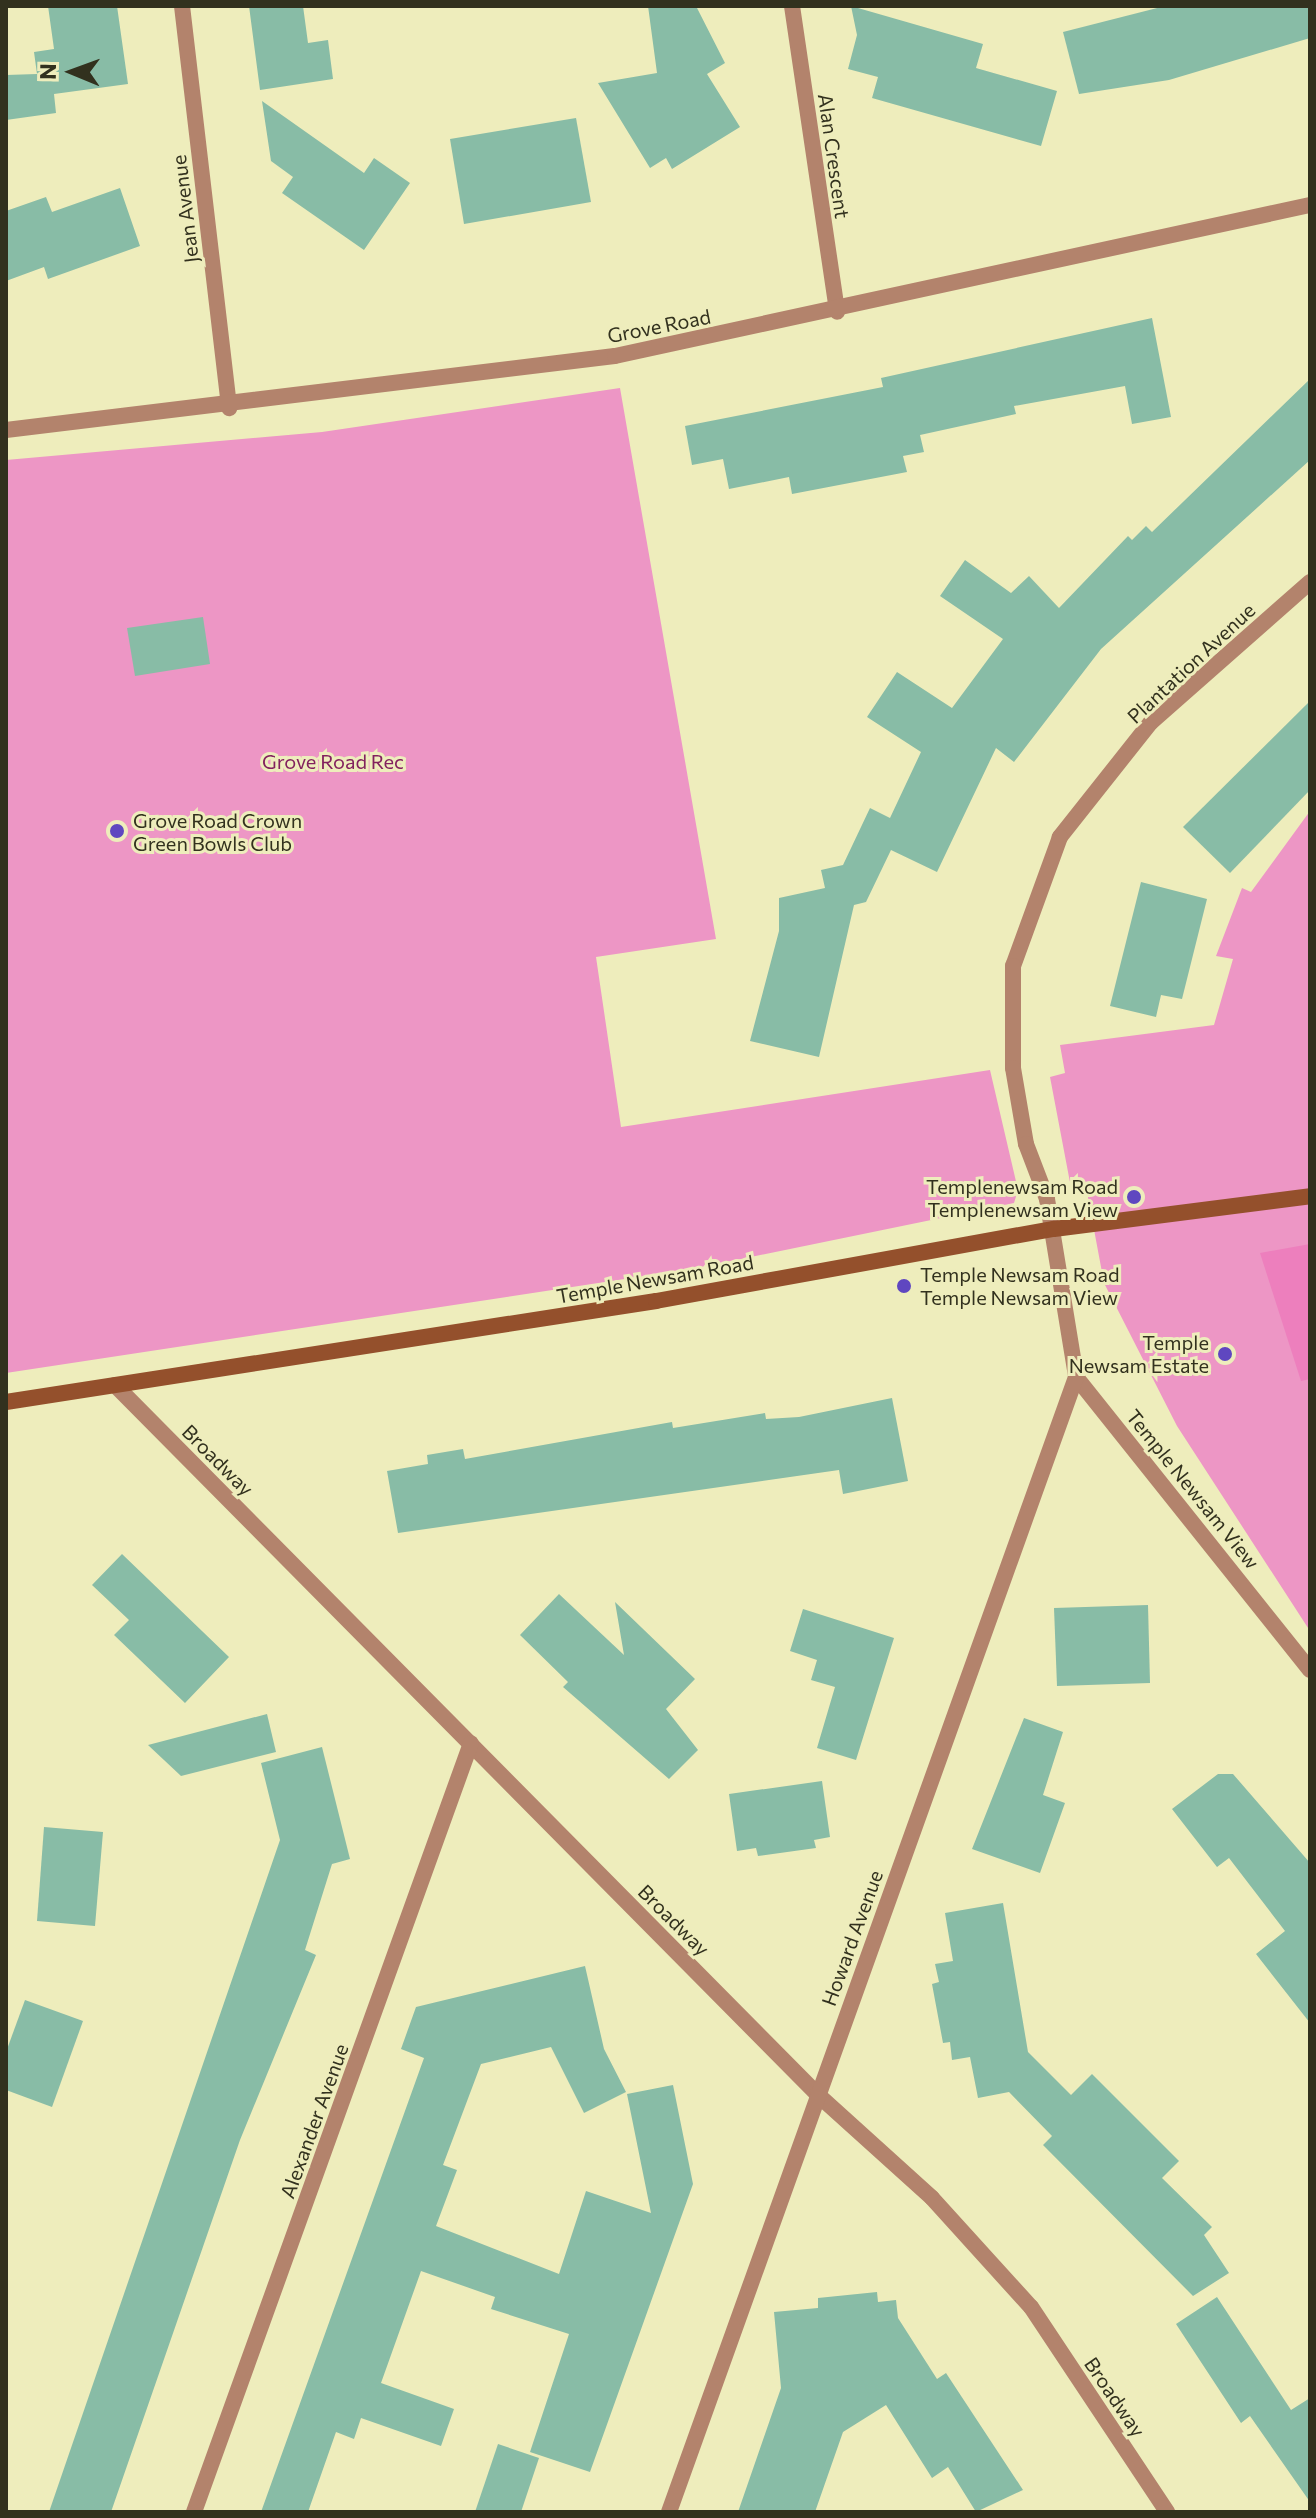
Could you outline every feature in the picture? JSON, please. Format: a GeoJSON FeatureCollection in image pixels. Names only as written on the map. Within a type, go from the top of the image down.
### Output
{"type":"FeatureCollection","features":[{"type":"Feature","properties":{"kind":"street","name":"Jean Avenue"},"geometry":{"type":"LineString","coordinates":[[182,6],[229,408]]}},
{"type":"Feature","properties":{"kind":"street","name":"Alan Crescent"},"geometry":{"type":"LineString","coordinates":[[792,6],[837,312]]}},
{"type":"Feature","properties":{"kind":"street","name":"Grove Road"},"geometry":{"type":"LineString","coordinates":[[6,430],[229,408],[615,356],[837,312],[1310,205]]}},
{"type":"Feature","properties":{"kind":"street","name":"Plantation Avenue"},"geometry":{"type":"LineString","coordinates":[[1054,1229],[1026,1144],[1013,1068],[1013,966],[1060,837],[1151,722],[1310,582]]}},
{"type":"Feature","properties":{"kind":"street","name":"Temple Newsam Road"},"geometry":{"type":"LineString","coordinates":[[6,1402],[1054,1229],[1310,1196]]}},
{"type":"Feature","properties":{"kind":"street"},"geometry":{"type":"LineString","coordinates":[[1054,1229],[1076,1377]]}},
{"type":"Feature","properties":{"kind":"street","name":"Temple Newsam View"},"geometry":{"type":"LineString","coordinates":[[1076,1377],[1310,1670]]}},
{"type":"Feature","properties":{"kind":"street","name":"Howard Avenue"},"geometry":{"type":"LineString","coordinates":[[669,2512],[1076,1377]]}},
{"type":"Feature","properties":{"kind":"street","name":"Broadway"},"geometry":{"type":"LineString","coordinates":[[115,1385],[817,2094],[932,2198],[1031,2307],[1167,2512]]}},
{"type":"Feature","properties":{"kind":"street","name":"Alexander Avenue"},"geometry":{"type":"LineString","coordinates":[[194,2512],[471,1743]]}},
{"type":"Feature","properties":{"kind":"green space","name":"Grove Road Rec"},"geometry":{"type":"Polygon","coordinates":[[[620,388],[716,939],[596,957],[621,1127],[990,1070],[1018,1190],[1014,1203],[697,1268],[6,1373],[6,460],[322,432],[620,388]]]}},
{"type":"Feature","properties":{"kind":"green space","name":"Temple Newsam Estate"},"geometry":{"type":"Polygon","coordinates":[[[1310,811],[1310,1631],[1177,1426],[1104,1283],[1087,1192],[1072,1193],[1050,1077],[1065,1073],[1060,1045],[1214,1025],[1233,959],[1216,956],[1242,888],[1251,892],[1310,811]]]}},
{"type":"Feature","properties":{"kind":"shaded area"},"geometry":{"type":"Polygon","coordinates":[[[1310,1244],[1310,1379],[1301,1381],[1260,1253],[1310,1244]]]}},
{"type":"Feature","properties":{"kind":"building"},"geometry":{"type":"Polygon","coordinates":[[[48,6],[117,6],[128,84],[54,94],[56,113],[6,120],[6,75],[37,74],[34,52],[54,49],[48,6]]]}},
{"type":"Feature","properties":{"kind":"building"},"geometry":{"type":"Polygon","coordinates":[[[249,6],[303,6],[308,43],[328,40],[333,79],[260,90],[249,6]]]}},
{"type":"Feature","properties":{"kind":"building"},"geometry":{"type":"Polygon","coordinates":[[[648,6],[696,6],[725,63],[707,74],[740,127],[672,169],[666,158],[650,168],[598,83],[657,73],[648,6]]]}},
{"type":"Feature","properties":{"kind":"building"},"geometry":{"type":"Polygon","coordinates":[[[851,6],[983,44],[976,68],[1057,91],[1041,146],[872,98],[878,77],[848,69],[857,35],[851,6]]]}},
{"type":"Feature","properties":{"kind":"building"},"geometry":{"type":"Polygon","coordinates":[[[1165,6],[1310,6],[1310,38],[1169,80],[1079,94],[1063,32],[1165,6]]]}},
{"type":"Feature","properties":{"kind":"building"},"geometry":{"type":"Polygon","coordinates":[[[262,101],[364,173],[374,158],[410,183],[364,250],[282,193],[293,177],[271,161],[262,101]]]}},
{"type":"Feature","properties":{"kind":"building"},"geometry":{"type":"Polygon","coordinates":[[[576,118],[591,202],[464,224],[450,139],[576,118]]]}},
{"type":"Feature","properties":{"kind":"building"},"geometry":{"type":"Polygon","coordinates":[[[120,188],[140,246],[48,279],[44,267],[6,281],[6,211],[46,197],[52,212],[120,188]]]}},
{"type":"Feature","properties":{"kind":"building"},"geometry":{"type":"Polygon","coordinates":[[[1152,318],[1171,417],[1132,424],[1125,386],[1014,406],[1016,414],[920,435],[924,452],[903,456],[907,472],[792,494],[789,477],[729,489],[723,459],[692,465],[685,426],[883,387],[881,378],[1152,318]]]}},
{"type":"Feature","properties":{"kind":"building"},"geometry":{"type":"Polygon","coordinates":[[[1310,379],[1310,460],[1101,649],[1014,762],[996,748],[937,872],[891,850],[866,902],[854,905],[819,1057],[750,1041],[779,931],[779,898],[825,888],[821,870],[843,865],[870,808],[890,818],[921,752],[867,717],[897,672],[952,708],[1003,639],[940,596],[965,560],[1011,593],[1029,576],[1059,608],[1128,536],[1132,540],[1146,526],[1152,532],[1310,379]]]}},
{"type":"Feature","properties":{"kind":"building"},"geometry":{"type":"Polygon","coordinates":[[[203,617],[210,664],[135,676],[127,628],[203,617]]]}},
{"type":"Feature","properties":{"kind":"building"},"geometry":{"type":"Polygon","coordinates":[[[1310,701],[1310,790],[1230,873],[1183,827],[1310,701]]]}},
{"type":"Feature","properties":{"kind":"building"},"geometry":{"type":"Polygon","coordinates":[[[1141,882],[1207,899],[1182,999],[1161,995],[1156,1017],[1110,1006],[1141,882]]]}},
{"type":"Feature","properties":{"kind":"building"},"geometry":{"type":"Polygon","coordinates":[[[892,1398],[908,1481],[843,1494],[839,1470],[398,1533],[387,1471],[428,1464],[427,1455],[463,1449],[465,1459],[672,1422],[673,1428],[765,1413],[766,1419],[799,1417],[892,1398]]]}},
{"type":"Feature","properties":{"kind":"building"},"geometry":{"type":"Polygon","coordinates":[[[122,1554],[229,1657],[185,1703],[114,1635],[129,1620],[92,1585],[122,1554]]]}},
{"type":"Feature","properties":{"kind":"building"},"geometry":{"type":"Polygon","coordinates":[[[559,1594],[624,1655],[615,1602],[695,1679],[666,1709],[698,1750],[669,1779],[563,1687],[568,1682],[520,1635],[559,1594]]]}},
{"type":"Feature","properties":{"kind":"building"},"geometry":{"type":"Polygon","coordinates":[[[1148,1605],[1150,1683],[1057,1686],[1054,1608],[1148,1605]]]}},
{"type":"Feature","properties":{"kind":"building"},"geometry":{"type":"Polygon","coordinates":[[[803,1609],[894,1638],[856,1760],[817,1748],[835,1687],[811,1680],[817,1660],[790,1651],[803,1609]]]}},
{"type":"Feature","properties":{"kind":"building"},"geometry":{"type":"Polygon","coordinates":[[[267,1714],[276,1752],[181,1776],[148,1745],[267,1714]]]}},
{"type":"Feature","properties":{"kind":"building"},"geometry":{"type":"Polygon","coordinates":[[[1024,1718],[1063,1732],[1043,1795],[1065,1803],[1040,1873],[972,1849],[1024,1718]]]}},
{"type":"Feature","properties":{"kind":"building"},"geometry":{"type":"Polygon","coordinates":[[[322,1747],[350,1859],[332,1864],[305,1950],[316,1955],[240,2140],[111,2512],[49,2512],[280,1840],[261,1763],[322,1747]]]}},
{"type":"Feature","properties":{"kind":"building"},"geometry":{"type":"Polygon","coordinates":[[[1218,1774],[1233,1774],[1310,1863],[1310,2023],[1256,1954],[1285,1931],[1229,1858],[1217,1867],[1172,1809],[1218,1774]]]}},
{"type":"Feature","properties":{"kind":"building"},"geometry":{"type":"Polygon","coordinates":[[[822,1781],[830,1837],[814,1840],[816,1848],[758,1856],[756,1848],[737,1851],[729,1794],[822,1781]]]}},
{"type":"Feature","properties":{"kind":"building"},"geometry":{"type":"Polygon","coordinates":[[[44,1827],[103,1832],[95,1926],[37,1921],[44,1827]]]}},
{"type":"Feature","properties":{"kind":"building"},"geometry":{"type":"Polygon","coordinates":[[[1003,1903],[1028,2052],[1071,2095],[1092,2074],[1179,2161],[1162,2178],[1212,2227],[1204,2235],[1229,2273],[1193,2296],[1043,2145],[1052,2136],[1009,2092],[978,2098],[970,2057],[952,2060],[950,2042],[943,2043],[932,1984],[939,1982],[935,1964],[953,1961],[945,1913],[1003,1903]]]}},
{"type":"Feature","properties":{"kind":"building"},"geometry":{"type":"Polygon","coordinates":[[[585,1966],[604,2049],[626,2092],[584,2113],[551,2047],[481,2064],[443,2165],[457,2170],[436,2226],[559,2274],[586,2191],[651,2213],[627,2094],[673,2085],[693,2184],[590,2472],[530,2452],[569,2334],[491,2309],[495,2297],[421,2271],[381,2383],[454,2409],[441,2446],[361,2418],[354,2439],[336,2432],[308,2512],[261,2512],[424,2058],[401,2049],[416,2007],[585,1966]]]}},
{"type":"Feature","properties":{"kind":"building"},"geometry":{"type":"Polygon","coordinates":[[[25,2000],[83,2021],[52,2107],[6,2090],[6,2052],[25,2000]]]}},
{"type":"Feature","properties":{"kind":"building"},"geometry":{"type":"Polygon","coordinates":[[[877,2292],[878,2302],[896,2300],[898,2318],[937,2379],[946,2373],[1023,2490],[976,2512],[948,2467],[932,2478],[886,2405],[843,2432],[815,2512],[738,2512],[781,2388],[774,2312],[818,2308],[818,2298],[877,2292]]]}},
{"type":"Feature","properties":{"kind":"building"},"geometry":{"type":"Polygon","coordinates":[[[1217,2297],[1291,2410],[1310,2398],[1310,2502],[1250,2416],[1241,2423],[1176,2324],[1217,2297]]]}},
{"type":"Feature","properties":{"kind":"building"},"geometry":{"type":"Polygon","coordinates":[[[498,2444],[539,2458],[521,2512],[475,2512],[498,2444]]]}},
{"type":"Feature","properties":{"kind":"place","name":"Grove Road Crown Green Bowls Club"},"geometry":{"type":"Point","coordinates":[117,831]}},
{"type":"Feature","properties":{"kind":"place","name":"Templenewsam Road Templenewsam View"},"geometry":{"type":"Point","coordinates":[1134,1197]}},
{"type":"Feature","properties":{"kind":"place","name":"Temple Newsam Road Temple Newsam View"},"geometry":{"type":"Point","coordinates":[904,1286]}},
{"type":"Feature","properties":{"kind":"place","name":"Temple Newsam Estate"},"geometry":{"type":"Point","coordinates":[1225,1354]}}]}
